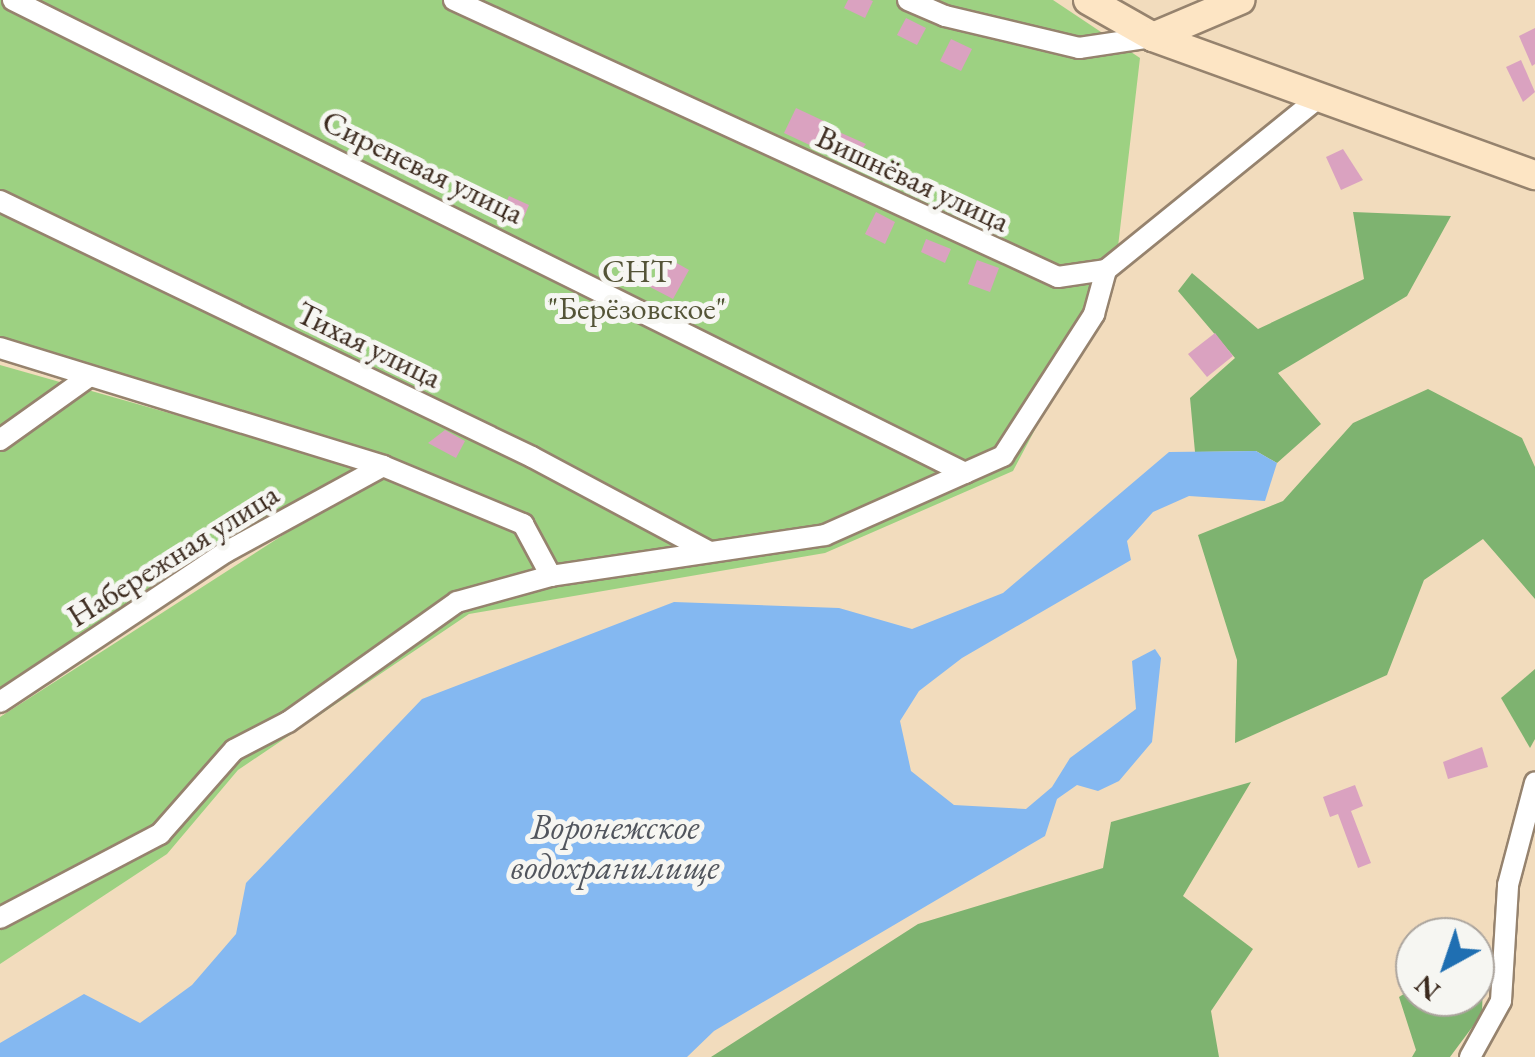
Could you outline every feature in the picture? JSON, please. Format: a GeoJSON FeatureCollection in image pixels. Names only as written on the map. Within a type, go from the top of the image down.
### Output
{"type":"FeatureCollection","features":[{"type":"Feature","properties":{"kind":"street","name":"Сиреневая улица"},"geometry":{"type":"LineString","coordinates":[[13,0],[966,473]]}},
{"type":"Feature","properties":{"kind":"street","name":"Вишнёвая улица"},"geometry":{"type":"LineString","coordinates":[[454,0],[1058,278],[1106,270]]}},
{"type":"Feature","properties":{"kind":"street"},"geometry":{"type":"LineString","coordinates":[[908,0],[945,16],[1079,48],[1153,37],[1240,0]]}},
{"type":"Feature","properties":{"kind":"street"},"geometry":{"type":"LineString","coordinates":[[1088,0],[1153,37],[1316,100],[1535,174]]}},
{"type":"Feature","properties":{"kind":"street"},"geometry":{"type":"LineString","coordinates":[[0,918],[160,834],[234,750],[288,722],[406,633],[457,602],[552,576],[825,535],[1003,456],[1094,314],[1106,270],[1316,100]]}},
{"type":"Feature","properties":{"kind":"street","name":"Тихая улица"},"geometry":{"type":"LineString","coordinates":[[0,201],[532,457],[708,551]]}},
{"type":"Feature","properties":{"kind":"street"},"geometry":{"type":"LineString","coordinates":[[0,348],[87,378],[383,466],[523,524],[552,576]]}},
{"type":"Feature","properties":{"kind":"street"},"geometry":{"type":"LineString","coordinates":[[0,440],[87,378]]}},
{"type":"Feature","properties":{"kind":"street","name":"Набережная улица"},"geometry":{"type":"LineString","coordinates":[[0,702],[226,552],[383,466]]}},
{"type":"Feature","properties":{"kind":"street"},"geometry":{"type":"LineString","coordinates":[[1470,1057],[1501,1001],[1508,885],[1535,784]]}},
{"type":"Feature","properties":{"kind":"green space","name":"СНТ \"Берёзовское\""},"geometry":{"type":"Polygon","coordinates":[[[0,0],[1053,0],[1140,58],[1114,281],[1013,471],[825,553],[469,614],[238,770],[167,854],[0,964],[0,717],[395,463],[0,356],[0,0]]]}},
{"type":"Feature","properties":{"kind":"green space"},"geometry":{"type":"Polygon","coordinates":[[[1353,212],[1451,216],[1407,296],[1278,373],[1321,424],[1277,463],[1256,451],[1195,452],[1190,398],[1235,358],[1178,291],[1192,273],[1258,329],[1364,279],[1353,212]]]}},
{"type":"Feature","properties":{"kind":"green space"},"geometry":{"type":"Polygon","coordinates":[[[0,365],[363,468],[0,706],[0,365]]]}},
{"type":"Feature","properties":{"kind":"green space"},"geometry":{"type":"Polygon","coordinates":[[[1428,389],[1522,438],[1535,467],[1535,599],[1483,539],[1424,580],[1387,675],[1235,743],[1237,660],[1198,535],[1283,501],[1353,423],[1428,389]]]}},
{"type":"Feature","properties":{"kind":"green space"},"geometry":{"type":"Polygon","coordinates":[[[1535,669],[1535,739],[1530,748],[1501,698],[1535,669]]]}},
{"type":"Feature","properties":{"kind":"green space"},"geometry":{"type":"Polygon","coordinates":[[[1251,782],[1183,896],[1253,949],[1211,1011],[1219,1057],[711,1057],[918,924],[1103,868],[1111,822],[1251,782]]]}},
{"type":"Feature","properties":{"kind":"green space"},"geometry":{"type":"Polygon","coordinates":[[[1405,1017],[1480,1017],[1450,1057],[1412,1057],[1416,1050],[1405,1017]]]}},
{"type":"Feature","properties":{"kind":"water","name":"Воронежское водохранилище"},"geometry":{"type":"Polygon","coordinates":[[[1256,451],[1277,463],[1265,501],[1189,496],[1153,512],[1127,541],[1131,560],[962,658],[919,691],[900,721],[911,771],[954,805],[1026,809],[1052,787],[1070,758],[1136,709],[1132,661],[1155,649],[1161,658],[1152,742],[1119,781],[1098,791],[1077,785],[1057,799],[1045,836],[714,1031],[687,1057],[0,1057],[0,1043],[84,994],[140,1023],[192,985],[236,934],[246,883],[422,699],[674,602],[839,608],[912,629],[1003,593],[1169,452],[1256,451]]]}},
{"type":"Feature","properties":{"kind":"building"},"geometry":{"type":"Polygon","coordinates":[[[848,0],[873,1],[865,18],[844,8],[848,0]]]}},
{"type":"Feature","properties":{"kind":"building"},"geometry":{"type":"Polygon","coordinates":[[[906,18],[926,28],[917,45],[897,35],[906,18]]]}},
{"type":"Feature","properties":{"kind":"building"},"geometry":{"type":"Polygon","coordinates":[[[1535,28],[1535,64],[1532,66],[1519,36],[1535,28]]]}},
{"type":"Feature","properties":{"kind":"building"},"geometry":{"type":"Polygon","coordinates":[[[951,39],[972,49],[961,71],[940,61],[951,39]]]}},
{"type":"Feature","properties":{"kind":"building"},"geometry":{"type":"Polygon","coordinates":[[[1521,60],[1535,92],[1523,102],[1506,67],[1521,60]]]}},
{"type":"Feature","properties":{"kind":"building"},"geometry":{"type":"Polygon","coordinates":[[[796,108],[828,123],[816,148],[784,133],[796,108]]]}},
{"type":"Feature","properties":{"kind":"building"},"geometry":{"type":"Polygon","coordinates":[[[839,132],[866,144],[850,164],[830,151],[839,132]]]}},
{"type":"Feature","properties":{"kind":"building"},"geometry":{"type":"Polygon","coordinates":[[[1343,149],[1363,180],[1341,190],[1326,157],[1343,149]]]}},
{"type":"Feature","properties":{"kind":"building"},"geometry":{"type":"Polygon","coordinates":[[[509,196],[529,205],[521,224],[500,215],[509,196]]]}},
{"type":"Feature","properties":{"kind":"building"},"geometry":{"type":"Polygon","coordinates":[[[876,212],[895,222],[885,244],[865,234],[876,212]]]}},
{"type":"Feature","properties":{"kind":"building"},"geometry":{"type":"Polygon","coordinates":[[[926,239],[951,249],[945,263],[921,252],[926,239]]]}},
{"type":"Feature","properties":{"kind":"building"},"geometry":{"type":"Polygon","coordinates":[[[666,257],[689,270],[673,299],[650,287],[666,257]]]}},
{"type":"Feature","properties":{"kind":"building"},"geometry":{"type":"Polygon","coordinates":[[[977,260],[999,268],[990,292],[968,284],[977,260]]]}},
{"type":"Feature","properties":{"kind":"building"},"geometry":{"type":"Polygon","coordinates":[[[1215,333],[1233,356],[1207,377],[1188,354],[1215,333]]]}},
{"type":"Feature","properties":{"kind":"building"},"geometry":{"type":"Polygon","coordinates":[[[445,430],[465,441],[456,458],[428,443],[445,430]]]}},
{"type":"Feature","properties":{"kind":"building"},"geometry":{"type":"Polygon","coordinates":[[[1482,747],[1488,767],[1448,779],[1443,762],[1482,747]]]}},
{"type":"Feature","properties":{"kind":"building"},"geometry":{"type":"Polygon","coordinates":[[[1355,785],[1363,806],[1351,811],[1371,863],[1358,868],[1338,814],[1330,817],[1323,797],[1355,785]]]}}]}
